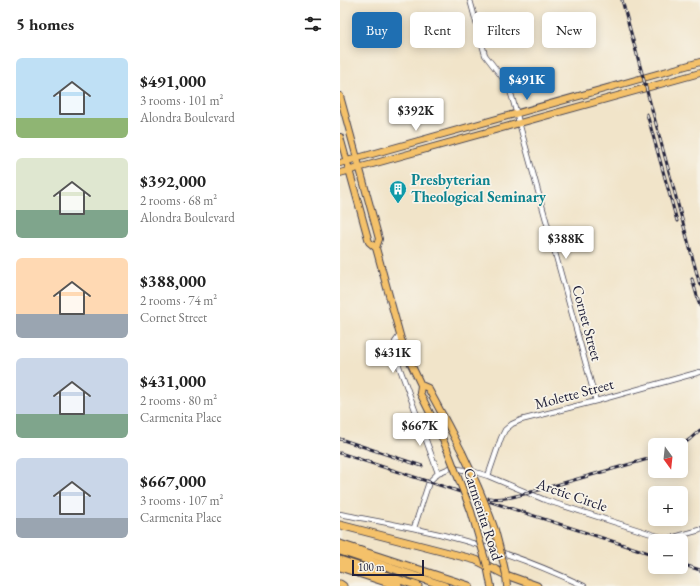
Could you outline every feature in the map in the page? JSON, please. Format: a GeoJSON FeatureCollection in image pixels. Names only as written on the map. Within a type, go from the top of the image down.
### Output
{"type":"FeatureCollection","features":[{"type":"Feature","properties":{"kind":"highway"},"geometry":{"type":"LineString","coordinates":[[340,525],[476,560],[506,575],[537,586]]}},
{"type":"Feature","properties":{"kind":"highway"},"geometry":{"type":"LineString","coordinates":[[340,544],[469,586]]}},
{"type":"Feature","properties":{"kind":"highway"},"geometry":{"type":"LineString","coordinates":[[340,551],[445,586]]}},
{"type":"Feature","properties":{"kind":"highway"},"geometry":{"type":"LineString","coordinates":[[340,560],[418,586]]}},
{"type":"Feature","properties":{"kind":"highway"},"geometry":{"type":"LineString","coordinates":[[340,567],[398,586]]}},
{"type":"Feature","properties":{"kind":"main road"},"geometry":{"type":"LineString","coordinates":[[343,162],[700,63]]}},
{"type":"Feature","properties":{"kind":"main road"},"geometry":{"type":"LineString","coordinates":[[340,173],[700,73]]}},
{"type":"Feature","properties":{"kind":"main road","name":"Carmenita Road"},"geometry":{"type":"LineString","coordinates":[[340,96],[379,239],[376,248],[400,335],[421,385],[420,393],[447,449],[471,511],[487,566],[491,586]]}},
{"type":"Feature","properties":{"kind":"main road","name":"Carmenita Road"},"geometry":{"type":"LineString","coordinates":[[340,137],[343,162],[349,170],[369,242],[376,248]]}},
{"type":"Feature","properties":{"kind":"main road","name":"Carmenita Road"},"geometry":{"type":"LineString","coordinates":[[421,385],[428,388],[477,482],[499,545],[507,586]]}},
{"type":"Feature","properties":{"kind":"street","name":"Cornet Street"},"geometry":{"type":"LineString","coordinates":[[470,0],[485,55],[502,77],[509,88],[512,97],[596,401]]}},
{"type":"Feature","properties":{"kind":"street"},"geometry":{"type":"LineString","coordinates":[[400,335],[394,344],[395,353],[438,473],[429,482],[414,528]]}},
{"type":"Feature","properties":{"kind":"street","name":"Molette Street"},"geometry":{"type":"LineString","coordinates":[[488,476],[501,438],[505,430],[512,424],[521,420],[700,372]]}},
{"type":"Feature","properties":{"kind":"street","name":"Arctic Circle"},"geometry":{"type":"LineString","coordinates":[[438,473],[450,468],[472,471],[488,476],[545,500],[667,539],[700,530]]}},
{"type":"Feature","properties":{"kind":"street"},"geometry":{"type":"LineString","coordinates":[[340,514],[414,528],[482,546],[557,573],[584,586]]}},
{"type":"Feature","properties":{"kind":"railway"},"geometry":{"type":"LineString","coordinates":[[622,0],[700,285]]}},
{"type":"Feature","properties":{"kind":"railway"},"geometry":{"type":"LineString","coordinates":[[647,114],[677,221]]}},
{"type":"Feature","properties":{"kind":"railway"},"geometry":{"type":"LineString","coordinates":[[692,279],[700,306]]}},
{"type":"Feature","properties":{"kind":"railway"},"geometry":{"type":"LineString","coordinates":[[688,441],[700,430]]}},
{"type":"Feature","properties":{"kind":"railway"},"geometry":{"type":"LineString","coordinates":[[340,439],[422,466]]}},
{"type":"Feature","properties":{"kind":"railway"},"geometry":{"type":"LineString","coordinates":[[340,453],[648,553]]}},
{"type":"Feature","properties":{"kind":"railway"},"geometry":{"type":"LineString","coordinates":[[489,498],[504,498],[519,495],[648,459]]}},
{"type":"Feature","properties":{"kind":"railway"},"geometry":{"type":"LineString","coordinates":[[688,566],[700,570]]}},
{"type":"Feature","properties":{"kind":"place","name":"Presbyterian Theological Seminary"},"geometry":{"type":"Point","coordinates":[398,204]}}]}
